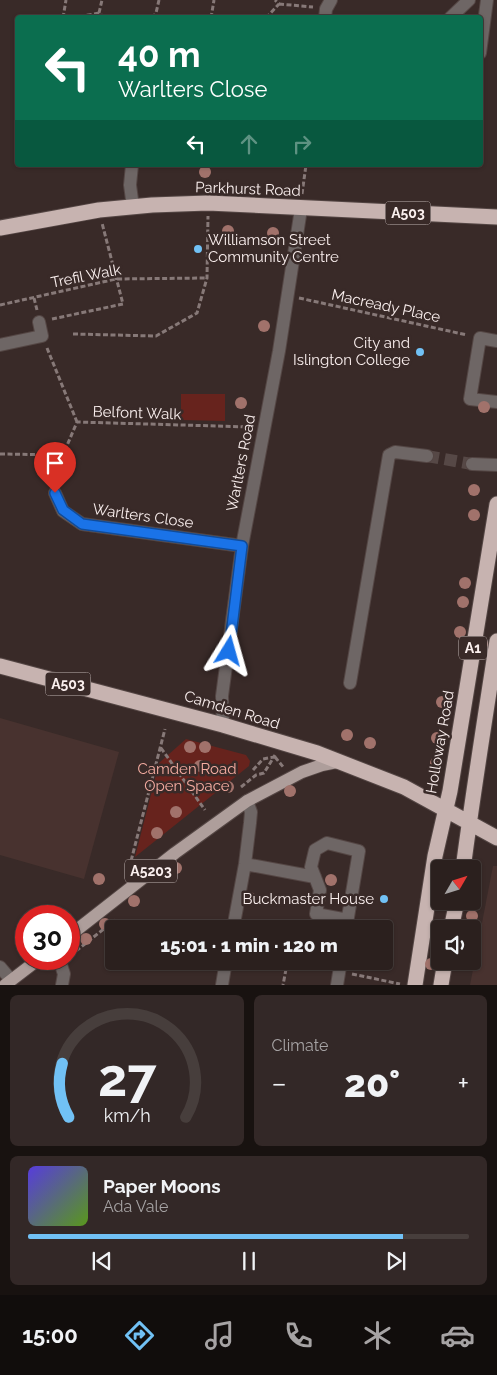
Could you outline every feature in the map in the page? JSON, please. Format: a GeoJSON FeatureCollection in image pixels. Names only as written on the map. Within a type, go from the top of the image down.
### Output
{"type":"FeatureCollection","features":[{"type":"Feature","properties":{"kind":"highway","name":"Parkhurst Road"},"geometry":{"type":"LineString","coordinates":[[0,228],[99,210],[133,206],[208,203],[497,217]]}},
{"type":"Feature","properties":{"kind":"highway","name":"Holloway Road"},"geometry":{"type":"LineString","coordinates":[[415,985],[435,856],[445,810],[497,504]]}},
{"type":"Feature","properties":{"kind":"highway","name":"A1"},"geometry":{"type":"LineString","coordinates":[[464,860],[476,769],[497,641]]}},
{"type":"Feature","properties":{"kind":"highway","name":"Camden Road"},"geometry":{"type":"LineString","coordinates":[[0,666],[223,725],[317,753],[391,781],[428,799],[445,810]]}},
{"type":"Feature","properties":{"kind":"highway","name":"A503"},"geometry":{"type":"LineString","coordinates":[[445,810],[497,838]]}},
{"type":"Feature","properties":{"kind":"highway"},"geometry":{"type":"LineString","coordinates":[[441,985],[444,970]]}},
{"type":"Feature","properties":{"kind":"main road","name":"A5203"},"geometry":{"type":"LineString","coordinates":[[80,927],[175,853],[247,801],[302,772],[322,764],[337,762]]}},
{"type":"Feature","properties":{"kind":"main road"},"geometry":{"type":"LineString","coordinates":[[8,983],[25,970]]}},
{"type":"Feature","properties":{"kind":"street"},"geometry":{"type":"LineString","coordinates":[[453,15],[469,0]]}},
{"type":"Feature","properties":{"kind":"street"},"geometry":{"type":"LineString","coordinates":[[483,30],[487,0]]}},
{"type":"Feature","properties":{"kind":"street"},"geometry":{"type":"LineString","coordinates":[[132,167],[130,185],[133,206]]}},
{"type":"Feature","properties":{"kind":"street","name":"Warlters Road"},"geometry":{"type":"LineString","coordinates":[[223,725],[222,696],[242,546],[288,296],[301,209]]}},
{"type":"Feature","properties":{"kind":"street"},"geometry":{"type":"LineString","coordinates":[[0,345],[42,336],[40,322]]}},
{"type":"Feature","properties":{"kind":"street"},"geometry":{"type":"LineString","coordinates":[[497,341],[480,338],[470,399],[497,402]]}},
{"type":"Feature","properties":{"kind":"street"},"geometry":{"type":"LineString","coordinates":[[350,683],[389,455],[395,452],[427,456]]}},
{"type":"Feature","properties":{"kind":"street"},"geometry":{"type":"LineString","coordinates":[[472,464],[497,465]]}},
{"type":"Feature","properties":{"kind":"street","name":"Warlters Close"},"geometry":{"type":"LineString","coordinates":[[55,493],[63,510],[82,524],[242,546]]}},
{"type":"Feature","properties":{"kind":"street"},"geometry":{"type":"LineString","coordinates":[[235,920],[245,864],[251,812],[247,801]]}},
{"type":"Feature","properties":{"kind":"street"},"geometry":{"type":"LineString","coordinates":[[335,920],[316,914],[320,890],[311,867],[315,850],[327,843],[359,852],[348,920]]}},
{"type":"Feature","properties":{"kind":"street"},"geometry":{"type":"LineString","coordinates":[[245,864],[315,877]]}},
{"type":"Feature","properties":{"kind":"street"},"geometry":{"type":"LineString","coordinates":[[0,967],[8,983]]}},
{"type":"Feature","properties":{"kind":"street"},"geometry":{"type":"LineString","coordinates":[[62,985],[63,970]]}},
{"type":"Feature","properties":{"kind":"street"},"geometry":{"type":"LineString","coordinates":[[222,985],[224,970]]}},
{"type":"Feature","properties":{"kind":"street"},"geometry":{"type":"LineString","coordinates":[[337,985],[339,970]]}},
{"type":"Feature","properties":{"kind":"path"},"geometry":{"type":"LineString","coordinates":[[64,15],[66,0]]}},
{"type":"Feature","properties":{"kind":"path"},"geometry":{"type":"LineString","coordinates":[[99,13],[102,0]]}},
{"type":"Feature","properties":{"kind":"path"},"geometry":{"type":"LineString","coordinates":[[154,15],[159,0]]}},
{"type":"Feature","properties":{"kind":"path"},"geometry":{"type":"LineString","coordinates":[[212,15],[214,0]]}},
{"type":"Feature","properties":{"kind":"path"},"geometry":{"type":"LineString","coordinates":[[275,0],[279,4],[327,9]]}},
{"type":"Feature","properties":{"kind":"path"},"geometry":{"type":"LineString","coordinates":[[269,15],[279,4]]}},
{"type":"Feature","properties":{"kind":"path"},"geometry":{"type":"LineString","coordinates":[[88,15],[99,13]]}},
{"type":"Feature","properties":{"kind":"path"},"geometry":{"type":"LineString","coordinates":[[301,209],[306,167]]}},
{"type":"Feature","properties":{"kind":"path"},"geometry":{"type":"LineString","coordinates":[[73,334],[156,336],[197,313],[207,278],[208,203]]}},
{"type":"Feature","properties":{"kind":"path"},"geometry":{"type":"LineString","coordinates":[[40,322],[123,304],[104,232]]}},
{"type":"Feature","properties":{"kind":"path","name":"Trefil Walk"},"geometry":{"type":"LineString","coordinates":[[0,305],[116,279],[207,278]]}},
{"type":"Feature","properties":{"kind":"path","name":"Macready Place"},"geometry":{"type":"LineString","coordinates":[[288,296],[480,338]]}},
{"type":"Feature","properties":{"kind":"path"},"geometry":{"type":"LineString","coordinates":[[42,336],[78,422]]}},
{"type":"Feature","properties":{"kind":"path","name":"Belfont Walk"},"geometry":{"type":"LineString","coordinates":[[0,454],[63,455],[78,422],[265,427]]}},
{"type":"Feature","properties":{"kind":"path"},"geometry":{"type":"LineString","coordinates":[[131,868],[131,861],[165,729]]}},
{"type":"Feature","properties":{"kind":"path"},"geometry":{"type":"LineString","coordinates":[[160,748],[205,810]]}},
{"type":"Feature","properties":{"kind":"path"},"geometry":{"type":"LineString","coordinates":[[253,770],[263,759],[274,757]]}},
{"type":"Feature","properties":{"kind":"path"},"geometry":{"type":"LineString","coordinates":[[274,757],[285,770]]}},
{"type":"Feature","properties":{"kind":"path"},"geometry":{"type":"LineString","coordinates":[[256,775],[265,772],[274,757]]}},
{"type":"Feature","properties":{"kind":"path"},"geometry":{"type":"LineString","coordinates":[[283,985],[285,970]]}},
{"type":"Feature","properties":{"kind":"path"},"geometry":{"type":"LineString","coordinates":[[354,970],[405,985]]}},
{"type":"Feature","properties":{"kind":"shaded area"},"geometry":{"type":"Polygon","coordinates":[[[0,718],[119,752],[84,879],[0,855],[0,718]]]}},
{"type":"Feature","properties":{"kind":"shaded area"},"geometry":{"type":"Polygon","coordinates":[[[493,866],[497,866],[497,985],[470,985],[473,970],[481,970],[481,928],[493,866]]]}},
{"type":"Feature","properties":{"kind":"green space"},"geometry":{"type":"Polygon","coordinates":[[[181,394],[225,394],[225,421],[181,420],[181,394]]]}},
{"type":"Feature","properties":{"kind":"green space","name":"Camden Road Open Space"},"geometry":{"type":"Polygon","coordinates":[[[186,739],[246,755],[250,761],[249,766],[135,857],[159,763],[186,739]]]}},
{"type":"Feature","properties":{"kind":"tunnel"},"geometry":{"type":"LineString","coordinates":[[427,456],[472,464]]}},
{"type":"Feature","properties":{"kind":"place","name":"Williamson Street Community Centre"},"geometry":{"type":"Point","coordinates":[198,249]}},
{"type":"Feature","properties":{"kind":"place","name":"City and Islington College"},"geometry":{"type":"Point","coordinates":[420,352]}},
{"type":"Feature","properties":{"kind":"place","name":"Buckmaster House"},"geometry":{"type":"Point","coordinates":[384,899]}},
{"type":"Feature","properties":{"kind":"route"},"geometry":{"type":"LineString","coordinates":[[55,493],[63,510],[82,524],[242,546],[229,651]]}}]}
